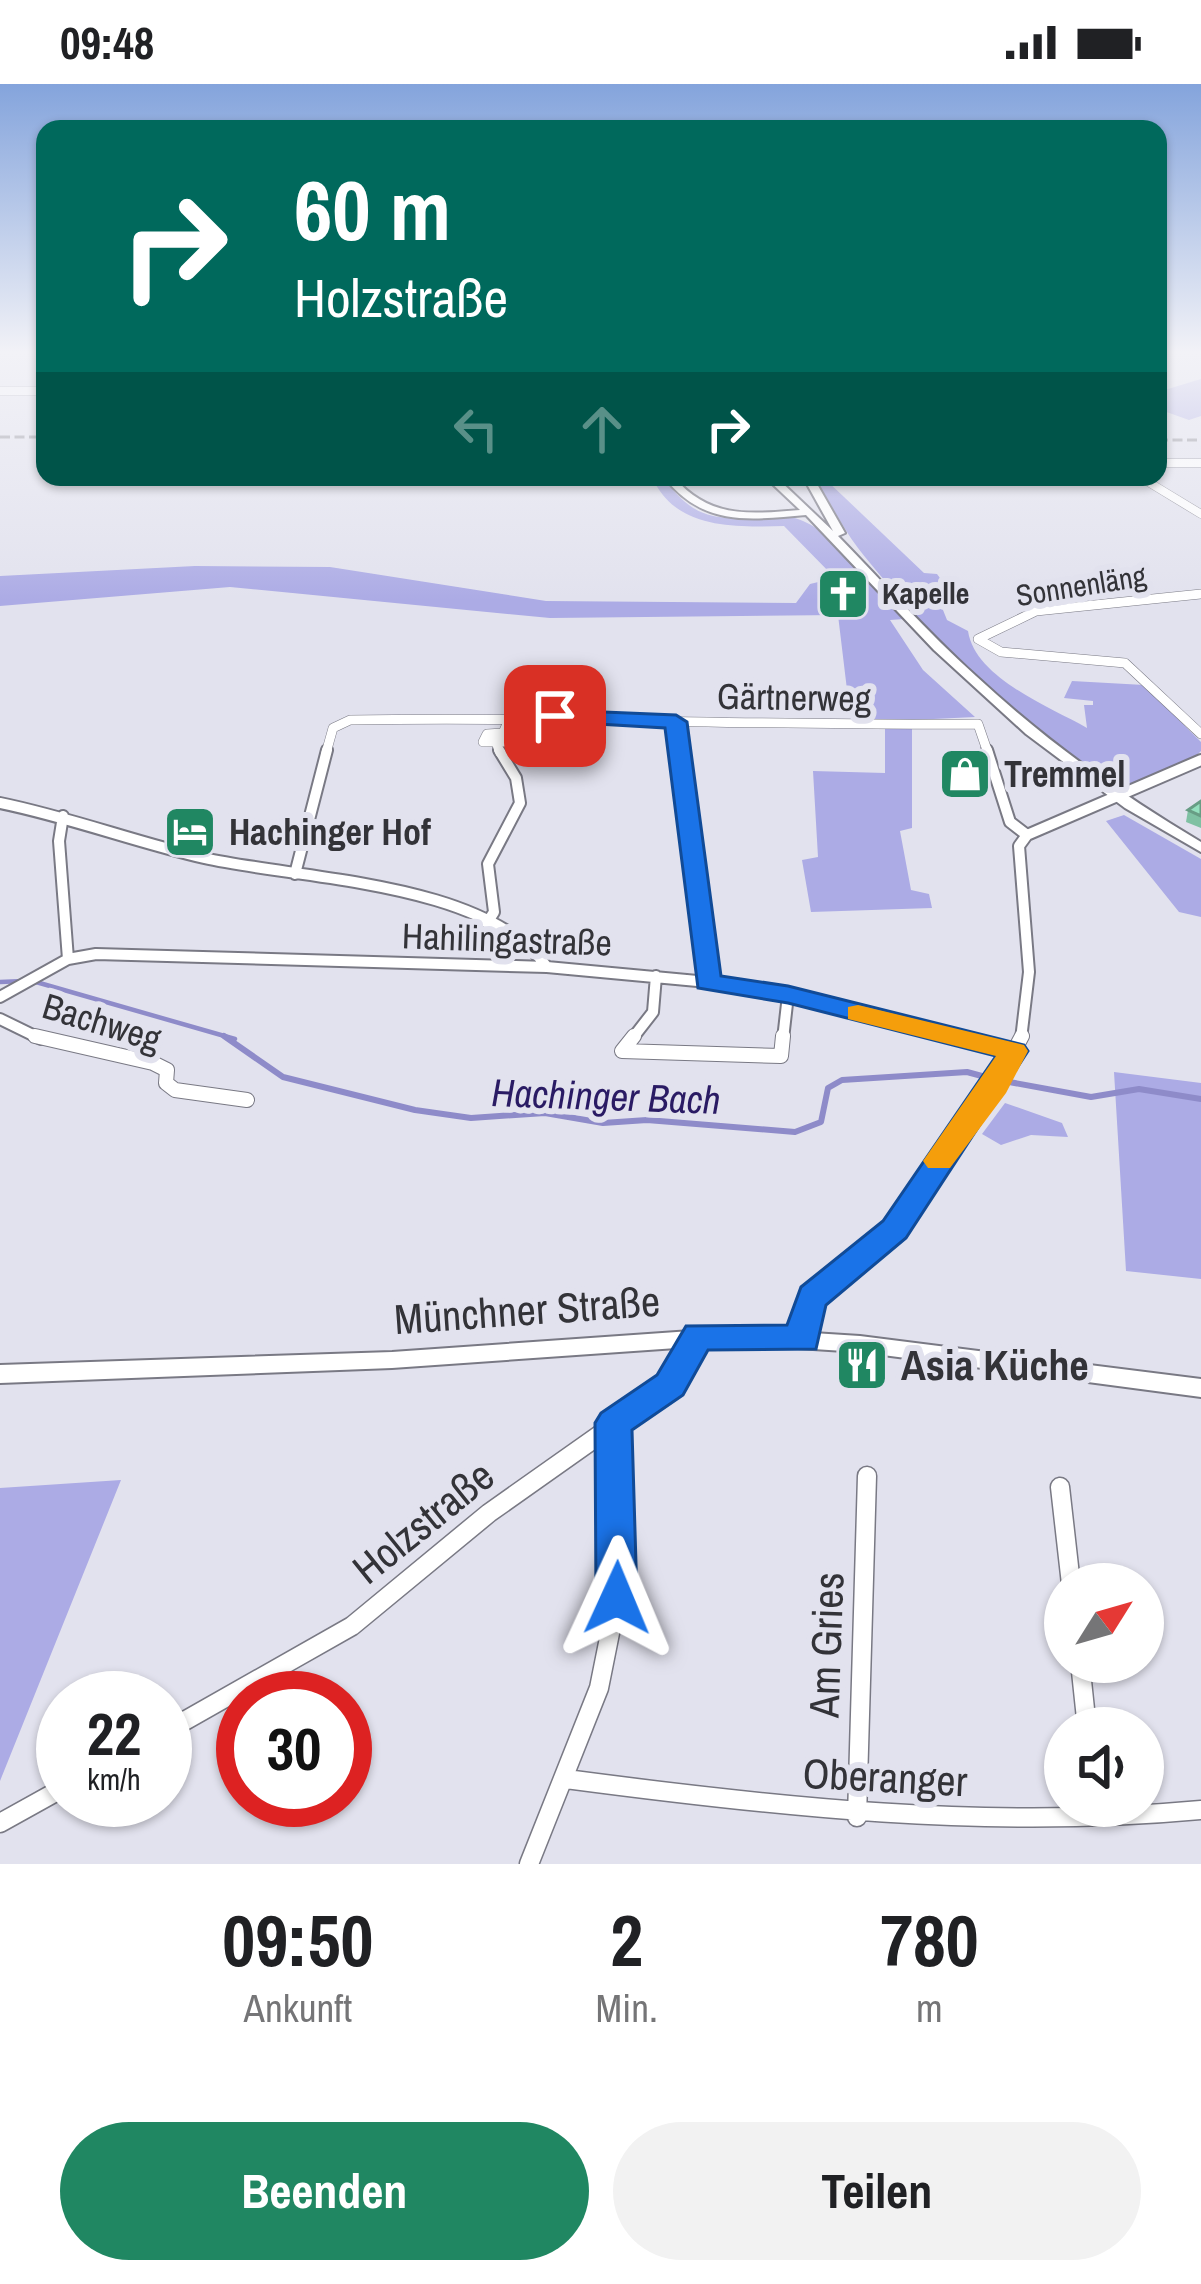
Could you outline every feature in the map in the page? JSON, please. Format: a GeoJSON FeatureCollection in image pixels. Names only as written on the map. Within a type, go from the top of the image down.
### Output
{"type":"FeatureCollection","features":[{"type":"Feature","properties":{"kind":"main road"},"geometry":{"type":"LineString","coordinates":[[676,486],[691,504],[759,516],[811,512]]}},
{"type":"Feature","properties":{"kind":"main road"},"geometry":{"type":"LineString","coordinates":[[781,486],[985,692],[1052,752],[1201,848]]}},
{"type":"Feature","properties":{"kind":"main road"},"geometry":{"type":"LineString","coordinates":[[813,486],[841,532],[839,540]]}},
{"type":"Feature","properties":{"kind":"main road"},"geometry":{"type":"LineString","coordinates":[[759,516],[781,509],[790,493]]}},
{"type":"Feature","properties":{"kind":"main road","name":"Münchner Straße"},"geometry":{"type":"LineString","coordinates":[[0,1374],[392,1360],[698,1336],[804,1339],[1201,1388]]}},
{"type":"Feature","properties":{"kind":"street"},"geometry":{"type":"LineString","coordinates":[[1167,463],[1201,463]]}},
{"type":"Feature","properties":{"kind":"street"},"geometry":{"type":"LineString","coordinates":[[1155,486],[1201,514]]}},
{"type":"Feature","properties":{"kind":"street","name":"Sonnenläng"},"geometry":{"type":"LineString","coordinates":[[1201,594],[1036,611],[995,627],[979,644],[1001,652],[1125,663],[1201,734]]}},
{"type":"Feature","properties":{"kind":"street"},"geometry":{"type":"LineString","coordinates":[[487,923],[494,912],[488,864],[513,828],[520,805],[520,788],[500,739],[510,717]]}},
{"type":"Feature","properties":{"kind":"street","name":"Gärtnerweg"},"geometry":{"type":"LineString","coordinates":[[295,874],[333,728],[339,722],[510,717],[788,727],[978,724],[1010,822],[1027,835]]}},
{"type":"Feature","properties":{"kind":"street"},"geometry":{"type":"LineString","coordinates":[[676,722],[708,982]]}},
{"type":"Feature","properties":{"kind":"street"},"geometry":{"type":"LineString","coordinates":[[804,1339],[806,1310],[813,1296],[883,1243],[998,1080],[1029,1018],[1019,856],[1027,835],[1201,760]]}},
{"type":"Feature","properties":{"kind":"street"},"geometry":{"type":"LineString","coordinates":[[0,803],[207,858],[391,890],[487,923],[532,946],[547,967]]}},
{"type":"Feature","properties":{"kind":"street"},"geometry":{"type":"LineString","coordinates":[[62,816],[55,837],[67,895],[68,959]]}},
{"type":"Feature","properties":{"kind":"street","name":"Hahilingastraße"},"geometry":{"type":"LineString","coordinates":[[0,997],[68,959],[123,953],[547,967],[788,994],[1013,1051]]}},
{"type":"Feature","properties":{"kind":"street"},"geometry":{"type":"LineString","coordinates":[[656,976],[650,1018],[622,1051],[632,1055],[781,1056],[788,994]]}},
{"type":"Feature","properties":{"kind":"street","name":"Bachweg"},"geometry":{"type":"LineString","coordinates":[[0,1019],[45,1040],[153,1064],[167,1070],[166,1084],[175,1090],[247,1100]]}},
{"type":"Feature","properties":{"kind":"street","name":"Holzstraße"},"geometry":{"type":"LineString","coordinates":[[192,1717],[352,1626],[489,1513],[670,1385],[698,1336]]}},
{"type":"Feature","properties":{"kind":"street"},"geometry":{"type":"LineString","coordinates":[[529,1864],[599,1688],[617,1598],[614,1423]]}},
{"type":"Feature","properties":{"kind":"street","name":"Am Gries"},"geometry":{"type":"LineString","coordinates":[[857,1817],[867,1476]]}},
{"type":"Feature","properties":{"kind":"street"},"geometry":{"type":"LineString","coordinates":[[1060,1487],[1069,1563]]}},
{"type":"Feature","properties":{"kind":"street","name":"Oberanger"},"geometry":{"type":"LineString","coordinates":[[566,1779],[857,1817],[1044,1814]]}},
{"type":"Feature","properties":{"kind":"street"},"geometry":{"type":"LineString","coordinates":[[0,1823],[36,1803]]}},
{"type":"Feature","properties":{"kind":"street","name":"Oberanger"},"geometry":{"type":"LineString","coordinates":[[1164,1811],[1201,1810]]}},
{"type":"Feature","properties":{"kind":"shaded area"},"geometry":{"type":"Polygon","coordinates":[[[657,486],[671,486],[683,500],[717,517],[786,516],[817,529],[858,565],[904,619],[890,620],[923,670],[975,717],[851,723],[838,615],[550,618],[230,587],[0,606],[0,576],[195,566],[330,567],[546,601],[796,603],[810,584],[835,578],[784,526],[710,522],[678,509],[657,486]]]}},
{"type":"Feature","properties":{"kind":"shaded area"},"geometry":{"type":"Polygon","coordinates":[[[819,486],[832,486],[924,573],[937,574],[954,597],[939,600],[947,620],[968,631],[984,663],[1016,689],[1087,728],[1084,705],[1093,705],[1093,701],[1064,698],[1072,681],[1144,685],[1201,742],[1201,751],[1171,772],[1131,784],[1108,781],[1080,765],[975,676],[907,606],[846,531],[819,486]]]}},
{"type":"Feature","properties":{"kind":"shaded area"},"geometry":{"type":"Polygon","coordinates":[[[885,728],[912,728],[912,828],[900,831],[911,890],[929,894],[932,908],[811,912],[802,860],[818,857],[813,771],[885,773],[885,728]]]}},
{"type":"Feature","properties":{"kind":"shaded area"},"geometry":{"type":"Polygon","coordinates":[[[1124,815],[1201,859],[1201,917],[1179,912],[1106,821],[1124,815]]]}},
{"type":"Feature","properties":{"kind":"shaded area"},"geometry":{"type":"Polygon","coordinates":[[[1114,1072],[1201,1083],[1201,1279],[1126,1271],[1114,1072]]]}},
{"type":"Feature","properties":{"kind":"shaded area"},"geometry":{"type":"Polygon","coordinates":[[[1005,1103],[1062,1123],[1068,1137],[1031,1135],[1001,1145],[982,1134],[1005,1103]]]}},
{"type":"Feature","properties":{"kind":"shaded area"},"geometry":{"type":"Polygon","coordinates":[[[121,1480],[44,1671],[36,1671],[36,1691],[0,1781],[0,1488],[121,1480]]]}},
{"type":"Feature","properties":{"kind":"building"},"geometry":{"type":"Polygon","coordinates":[[[1201,801],[1201,816],[1188,810],[1201,801]]]}},
{"type":"Feature","properties":{"kind":"waterway","name":"Hachinger Bach"},"geometry":{"type":"LineString","coordinates":[[0,982],[24,981]]}},
{"type":"Feature","properties":{"kind":"waterway","name":"Hachinger Bach"},"geometry":{"type":"LineString","coordinates":[[36,982],[235,1039]]}},
{"type":"Feature","properties":{"kind":"waterway","name":"Hachinger Bach"},"geometry":{"type":"LineString","coordinates":[[224,1036],[283,1077],[415,1110],[471,1118],[545,1113],[603,1123],[647,1120],[795,1132],[821,1122],[828,1088],[842,1080],[967,1072],[993,1079]]}},
{"type":"Feature","properties":{"kind":"waterway","name":"Hachinger Bach"},"geometry":{"type":"LineString","coordinates":[[1004,1081],[1091,1097],[1139,1089],[1201,1099]]}},
{"type":"Feature","properties":{"kind":"railway"},"geometry":{"type":"LineString","coordinates":[[0,437],[36,437]]}},
{"type":"Feature","properties":{"kind":"railway"},"geometry":{"type":"LineString","coordinates":[[1167,440],[1201,440]]}},
{"type":"Feature","properties":{"kind":"slow traffic"},"geometry":{"type":"LineString","coordinates":[[858,1013],[1013,1051],[995,1086],[939,1161]]}},
{"type":"Feature","properties":{"kind":"place","name":"Kapelle"},"geometry":{"type":"Point","coordinates":[843,594]}},
{"type":"Feature","properties":{"kind":"place","name":"Tremmel"},"geometry":{"type":"Point","coordinates":[965,774]}},
{"type":"Feature","properties":{"kind":"place","name":"Hachinger Hof"},"geometry":{"type":"Point","coordinates":[190,832]}},
{"type":"Feature","properties":{"kind":"place","name":"Asia Küche"},"geometry":{"type":"Point","coordinates":[862,1365]}},
{"type":"Feature","properties":{"kind":"route"},"geometry":{"type":"LineString","coordinates":[[555,716],[676,722],[708,982],[788,994],[1013,1051],[995,1086],[894,1230],[858,1264],[813,1296],[806,1310],[804,1339],[698,1336],[670,1385],[614,1423],[617,1598]]}}]}
